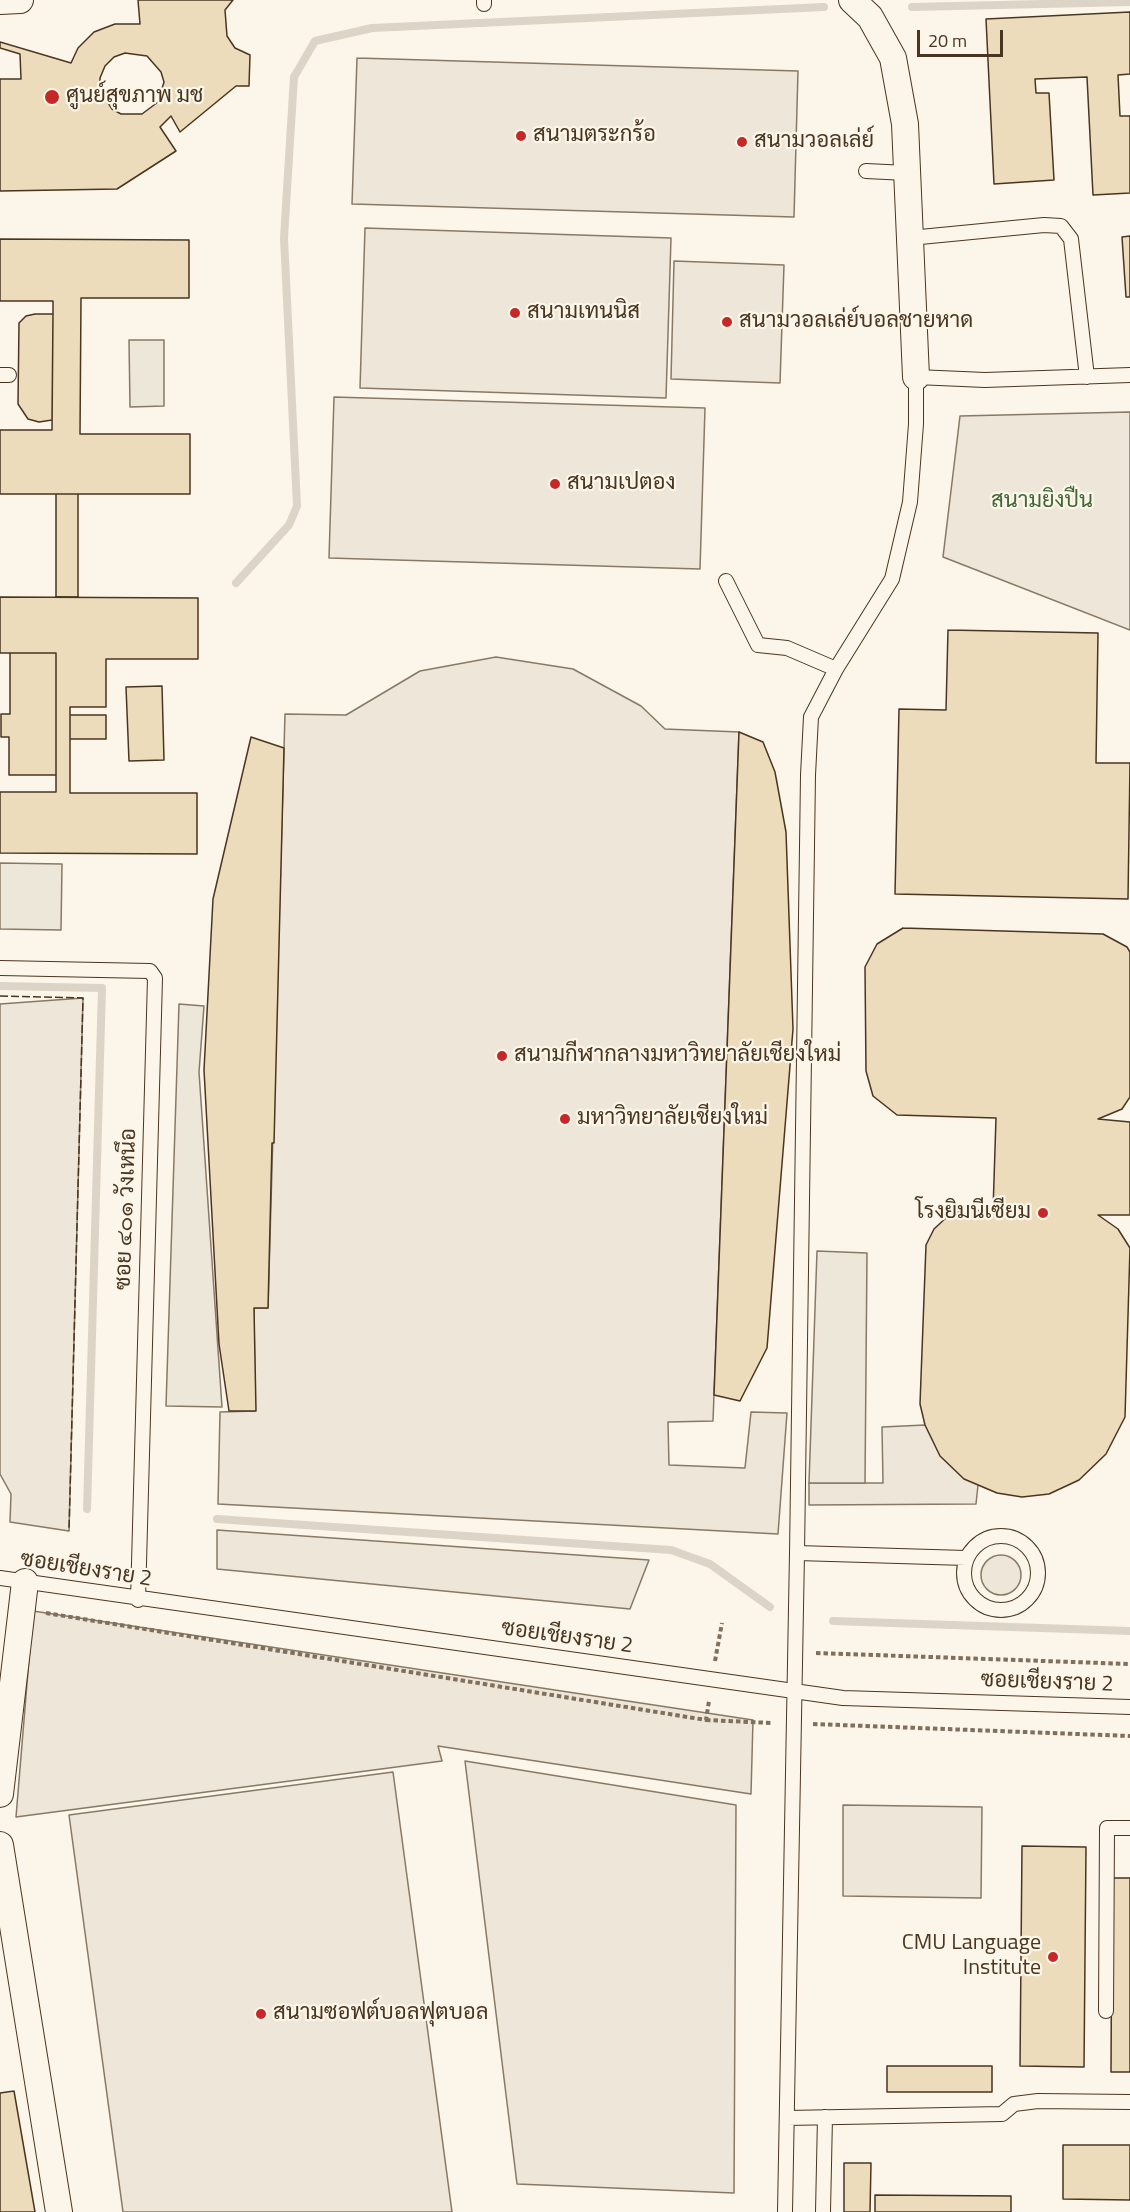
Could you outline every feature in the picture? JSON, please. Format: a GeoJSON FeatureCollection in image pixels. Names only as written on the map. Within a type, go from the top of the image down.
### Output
{"type":"FeatureCollection","features":[{"type":"Feature","properties":{"kind":"street"},"geometry":{"type":"LineString","coordinates":[[910,238],[916,377]]}},
{"type":"Feature","properties":{"kind":"street"},"geometry":{"type":"LineString","coordinates":[[0,1794],[25,1582]]}},
{"type":"Feature","properties":{"kind":"street"},"geometry":{"type":"LineString","coordinates":[[0,1845],[59,2212]]}},
{"type":"Feature","properties":{"kind":"lane"},"geometry":{"type":"LineString","coordinates":[[852,0],[870,17],[893,58],[905,124],[910,238],[1044,225],[1061,226],[1071,238],[1087,377]]}},
{"type":"Feature","properties":{"kind":"lane"},"geometry":{"type":"LineString","coordinates":[[866,171],[907,173]]}},
{"type":"Feature","properties":{"kind":"lane"},"geometry":{"type":"LineString","coordinates":[[785,2212],[795,1724],[808,776],[811,717],[836,669],[892,579],[910,502],[916,423],[916,377],[1130,375]]}},
{"type":"Feature","properties":{"kind":"lane"},"geometry":{"type":"LineString","coordinates":[[726,581],[742,618],[758,645],[787,648],[836,669]]}},
{"type":"Feature","properties":{"kind":"lane","name":"ซอย ๔๐๑ วังเหนึอ"},"geometry":{"type":"LineString","coordinates":[[0,968],[150,971],[154,978],[138,1600]]}},
{"type":"Feature","properties":{"kind":"lane"},"geometry":{"type":"LineString","coordinates":[[996,1535],[1015,1537],[1031,1549],[1039,1567],[1036,1587],[1025,1602],[1006,1611],[987,1608],[971,1596],[963,1578],[966,1558],[978,1543],[996,1535]]}},
{"type":"Feature","properties":{"kind":"lane"},"geometry":{"type":"LineString","coordinates":[[797,1553],[966,1558]]}},
{"type":"Feature","properties":{"kind":"lane","name":"ซอยเชียงราย 2"},"geometry":{"type":"LineString","coordinates":[[0,1578],[138,1600],[795,1691],[1130,1706]]}},
{"type":"Feature","properties":{"kind":"lane"},"geometry":{"type":"LineString","coordinates":[[1106,2012],[1107,1828],[1130,1828]]}},
{"type":"Feature","properties":{"kind":"lane"},"geometry":{"type":"LineString","coordinates":[[787,2118],[1002,2114],[1014,2104],[1038,2101],[1130,2102]]}},
{"type":"Feature","properties":{"kind":"lane"},"geometry":{"type":"LineString","coordinates":[[823,2212],[825,2117]]}},
{"type":"Feature","properties":{"kind":"path"},"geometry":{"type":"LineString","coordinates":[[23,1610],[706,1720],[1130,1736]]}},
{"type":"Feature","properties":{"kind":"path"},"geometry":{"type":"LineString","coordinates":[[706,1720],[722,1623]]}},
{"type":"Feature","properties":{"kind":"path"},"geometry":{"type":"LineString","coordinates":[[811,1647],[815,1653],[1130,1664]]}},
{"type":"Feature","properties":{"kind":"green space","name":"สนามตระกร้อ"},"geometry":{"type":"Polygon","coordinates":[[[357,58],[798,71],[794,217],[352,204],[357,58]]]}},
{"type":"Feature","properties":{"kind":"green space","name":"สนามเทนนิส"},"geometry":{"type":"Polygon","coordinates":[[[365,228],[671,238],[666,398],[360,388],[365,228]]]}},
{"type":"Feature","properties":{"kind":"green space","name":"สนามวอลเล่ย์บอลชายหาด"},"geometry":{"type":"Polygon","coordinates":[[[674,261],[784,265],[780,383],[671,379],[674,261]]]}},
{"type":"Feature","properties":{"kind":"green space","name":"สนามเปตอง"},"geometry":{"type":"Polygon","coordinates":[[[334,397],[705,408],[700,569],[329,558],[334,397]]]}},
{"type":"Feature","properties":{"kind":"green space","name":"สนามยิงปืน"},"geometry":{"type":"Polygon","coordinates":[[[1130,412],[1130,630],[943,557],[960,416],[1130,412]]]}},
{"type":"Feature","properties":{"kind":"green space","name":"สนามกีฬากลางมหาวิทยาลัยเชียงใหม่"},"geometry":{"type":"Polygon","coordinates":[[[496,657],[573,669],[641,706],[665,729],[739,732],[713,1421],[668,1422],[669,1465],[745,1468],[751,1412],[787,1413],[778,1534],[218,1504],[220,1412],[255,1411],[254,1308],[268,1308],[285,714],[346,715],[420,671],[496,657]]]}},
{"type":"Feature","properties":{"kind":"green space"},"geometry":{"type":"Polygon","coordinates":[[[83,998],[69,1531],[10,1522],[11,1494],[0,1474],[0,1004],[83,998]]]}},
{"type":"Feature","properties":{"kind":"green space"},"geometry":{"type":"Polygon","coordinates":[[[925,1425],[978,1485],[976,1504],[809,1505],[809,1483],[883,1483],[882,1427],[925,1425]]]}},
{"type":"Feature","properties":{"kind":"green space"},"geometry":{"type":"Polygon","coordinates":[[[217,1530],[649,1560],[630,1609],[217,1569],[217,1530]]]}},
{"type":"Feature","properties":{"kind":"green space"},"geometry":{"type":"Polygon","coordinates":[[[1001,1555],[1015,1561],[1021,1575],[1015,1589],[1001,1595],[987,1589],[981,1575],[987,1561],[1001,1555]]]}},
{"type":"Feature","properties":{"kind":"green space"},"geometry":{"type":"Polygon","coordinates":[[[33,1611],[753,1720],[751,1794],[438,1746],[442,1761],[16,1817],[33,1611]]]}},
{"type":"Feature","properties":{"kind":"green space","name":"สนามซอฟต์บอลฟุตบอล"},"geometry":{"type":"Polygon","coordinates":[[[465,1761],[736,1805],[734,2193],[517,2184],[465,1761]]]}},
{"type":"Feature","properties":{"kind":"green space","name":"สนามซอฟต์บอลฟุตบอล"},"geometry":{"type":"Polygon","coordinates":[[[393,1772],[452,2212],[123,2212],[69,1815],[393,1772]]]}},
{"type":"Feature","properties":{"kind":"green space"},"geometry":{"type":"Polygon","coordinates":[[[843,1805],[982,1807],[981,1898],[843,1896],[843,1805]]]}},
{"type":"Feature","properties":{"kind":"shaded area"},"geometry":{"type":"Polygon","coordinates":[[[129,340],[164,340],[164,406],[130,407],[129,340]]]}},
{"type":"Feature","properties":{"kind":"shaded area"},"geometry":{"type":"Polygon","coordinates":[[[0,863],[62,864],[61,930],[0,929],[0,863]]]}},
{"type":"Feature","properties":{"kind":"shaded area"},"geometry":{"type":"Polygon","coordinates":[[[179,1004],[204,1006],[199,1072],[222,1407],[166,1406],[179,1004]]]}},
{"type":"Feature","properties":{"kind":"shaded area"},"geometry":{"type":"Polygon","coordinates":[[[817,1251],[867,1253],[865,1483],[809,1483],[817,1251]]]}},
{"type":"Feature","properties":{"kind":"building","name":"ศูนย์สุขภาพ มช"},"geometry":{"type":"Polygon","coordinates":[[[138,0],[233,0],[225,10],[227,36],[235,48],[250,55],[249,86],[236,86],[180,132],[171,116],[160,127],[176,151],[117,189],[0,191],[0,79],[21,79],[20,54],[0,48],[0,42],[71,63],[78,48],[94,32],[115,24],[140,24],[138,0]],[[125,53],[114,57],[105,66],[100,78],[100,90],[112,109],[121,114],[142,114],[158,102],[164,82],[161,72],[147,56],[125,53]]]}},
{"type":"Feature","properties":{"kind":"building"},"geometry":{"type":"Polygon","coordinates":[[[1130,12],[1130,74],[1118,75],[1120,116],[1130,116],[1130,193],[1093,195],[1087,77],[1035,79],[1036,93],[1049,93],[1054,180],[994,184],[986,19],[1130,12]]]}},
{"type":"Feature","properties":{"kind":"building"},"geometry":{"type":"Polygon","coordinates":[[[1130,236],[1130,297],[1126,297],[1122,237],[1130,236]]]}},
{"type":"Feature","properties":{"kind":"building"},"geometry":{"type":"Polygon","coordinates":[[[0,239],[189,240],[189,298],[81,298],[80,434],[190,434],[190,494],[0,494],[0,430],[52,430],[53,301],[0,301],[0,239]]]}},
{"type":"Feature","properties":{"kind":"building"},"geometry":{"type":"Polygon","coordinates":[[[53,314],[52,420],[39,422],[28,419],[18,404],[19,323],[26,316],[53,314]]]}},
{"type":"Feature","properties":{"kind":"building"},"geometry":{"type":"Polygon","coordinates":[[[56,494],[78,494],[78,597],[56,597],[56,494]]]}},
{"type":"Feature","properties":{"kind":"building"},"geometry":{"type":"Polygon","coordinates":[[[0,597],[198,598],[198,659],[106,659],[106,707],[70,707],[70,793],[197,793],[197,854],[0,853],[0,792],[56,792],[56,653],[0,653],[0,597]]]}},
{"type":"Feature","properties":{"kind":"building"},"geometry":{"type":"Polygon","coordinates":[[[948,630],[1098,633],[1096,763],[1130,763],[1128,899],[895,894],[899,709],[946,710],[948,630]]]}},
{"type":"Feature","properties":{"kind":"building"},"geometry":{"type":"Polygon","coordinates":[[[10,653],[56,653],[56,775],[9,775],[9,737],[1,737],[1,714],[10,714],[10,653]]]}},
{"type":"Feature","properties":{"kind":"building"},"geometry":{"type":"Polygon","coordinates":[[[162,686],[164,760],[129,761],[126,687],[162,686]]]}},
{"type":"Feature","properties":{"kind":"building"},"geometry":{"type":"Polygon","coordinates":[[[70,715],[106,715],[106,739],[70,739],[70,715]]]}},
{"type":"Feature","properties":{"kind":"building"},"geometry":{"type":"Polygon","coordinates":[[[739,732],[763,742],[775,772],[786,832],[793,1029],[767,1348],[740,1401],[714,1395],[739,732]]]}},
{"type":"Feature","properties":{"kind":"building"},"geometry":{"type":"Polygon","coordinates":[[[251,737],[284,748],[274,1143],[272,1143],[268,1308],[254,1308],[256,1411],[229,1411],[219,1344],[204,1070],[213,899],[251,737]]]}},
{"type":"Feature","properties":{"kind":"building","name":"โรงยิมนีเซียม"},"geometry":{"type":"Polygon","coordinates":[[[903,928],[1103,934],[1127,947],[1130,952],[1130,1097],[1122,1109],[1098,1119],[1130,1122],[1130,1215],[1098,1215],[1118,1229],[1130,1248],[1125,1417],[1106,1454],[1079,1480],[1049,1494],[1022,1497],[997,1493],[964,1479],[940,1456],[925,1425],[920,1404],[926,1245],[934,1229],[948,1216],[963,1210],[993,1211],[996,1118],[897,1115],[873,1096],[866,1071],[865,967],[877,944],[903,928]]]}},
{"type":"Feature","properties":{"kind":"building","name":"CMU Language Institute"},"geometry":{"type":"Polygon","coordinates":[[[1022,1846],[1086,1847],[1084,2067],[1020,2066],[1022,1846]]]}},
{"type":"Feature","properties":{"kind":"building"},"geometry":{"type":"Polygon","coordinates":[[[1112,1878],[1130,1878],[1130,2072],[1111,2072],[1112,1878]]]}},
{"type":"Feature","properties":{"kind":"building"},"geometry":{"type":"Polygon","coordinates":[[[887,2066],[992,2066],[992,2092],[887,2092],[887,2066]]]}},
{"type":"Feature","properties":{"kind":"building"},"geometry":{"type":"Polygon","coordinates":[[[14,2091],[35,2212],[0,2212],[0,2093],[14,2091]]]}},
{"type":"Feature","properties":{"kind":"building"},"geometry":{"type":"Polygon","coordinates":[[[1063,2145],[1130,2145],[1130,2200],[1063,2199],[1063,2145]]]}},
{"type":"Feature","properties":{"kind":"building"},"geometry":{"type":"Polygon","coordinates":[[[844,2163],[871,2163],[870,2212],[844,2212],[844,2163]]]}},
{"type":"Feature","properties":{"kind":"building"},"geometry":{"type":"Polygon","coordinates":[[[875,2195],[1011,2196],[1011,2212],[875,2212],[875,2195]]]}},
{"type":"Feature","properties":{"kind":"waterway"},"geometry":{"type":"LineString","coordinates":[[912,7],[1130,2]]}},
{"type":"Feature","properties":{"kind":"waterway"},"geometry":{"type":"LineString","coordinates":[[236,583],[289,525],[297,506],[284,238],[294,77],[315,41],[372,28],[824,7]]}},
{"type":"Feature","properties":{"kind":"waterway"},"geometry":{"type":"LineString","coordinates":[[0,986],[102,988],[87,1509]]}},
{"type":"Feature","properties":{"kind":"waterway"},"geometry":{"type":"LineString","coordinates":[[217,1519],[671,1550],[710,1564],[770,1607]]}},
{"type":"Feature","properties":{"kind":"waterway"},"geometry":{"type":"LineString","coordinates":[[833,1621],[1130,1631]]}},
{"type":"Feature","properties":{"kind":"fence"},"geometry":{"type":"LineString","coordinates":[[0,996],[83,998],[69,1531]]}},
{"type":"Feature","properties":{"kind":"place","name":"ศูนย์สุขภาพ มช"},"geometry":{"type":"Point","coordinates":[52,97]}},
{"type":"Feature","properties":{"kind":"place","name":"สนามตระกร้อ"},"geometry":{"type":"Point","coordinates":[521,136]}},
{"type":"Feature","properties":{"kind":"place","name":"สนามวอลเล่ย์"},"geometry":{"type":"Point","coordinates":[742,142]}},
{"type":"Feature","properties":{"kind":"place","name":"สนามเทนนิส"},"geometry":{"type":"Point","coordinates":[515,313]}},
{"type":"Feature","properties":{"kind":"place","name":"สนามวอลเล่ย์บอลชายหาด"},"geometry":{"type":"Point","coordinates":[727,322]}},
{"type":"Feature","properties":{"kind":"place","name":"สนามเปตอง"},"geometry":{"type":"Point","coordinates":[555,484]}},
{"type":"Feature","properties":{"kind":"place","name":"สนามกีฬากลางมหาวิทยาลัยเชียงใหม่"},"geometry":{"type":"Point","coordinates":[502,1056]}},
{"type":"Feature","properties":{"kind":"place","name":"มหาวิทยาลัยเชียงใหม่"},"geometry":{"type":"Point","coordinates":[565,1119]}},
{"type":"Feature","properties":{"kind":"place","name":"โรงยิมนีเซียม"},"geometry":{"type":"Point","coordinates":[1043,1213]}},
{"type":"Feature","properties":{"kind":"place","name":"CMU Language Institute"},"geometry":{"type":"Point","coordinates":[1053,1957]}},
{"type":"Feature","properties":{"kind":"place","name":"สนามซอฟต์บอลฟุตบอล"},"geometry":{"type":"Point","coordinates":[261,2014]}}]}
